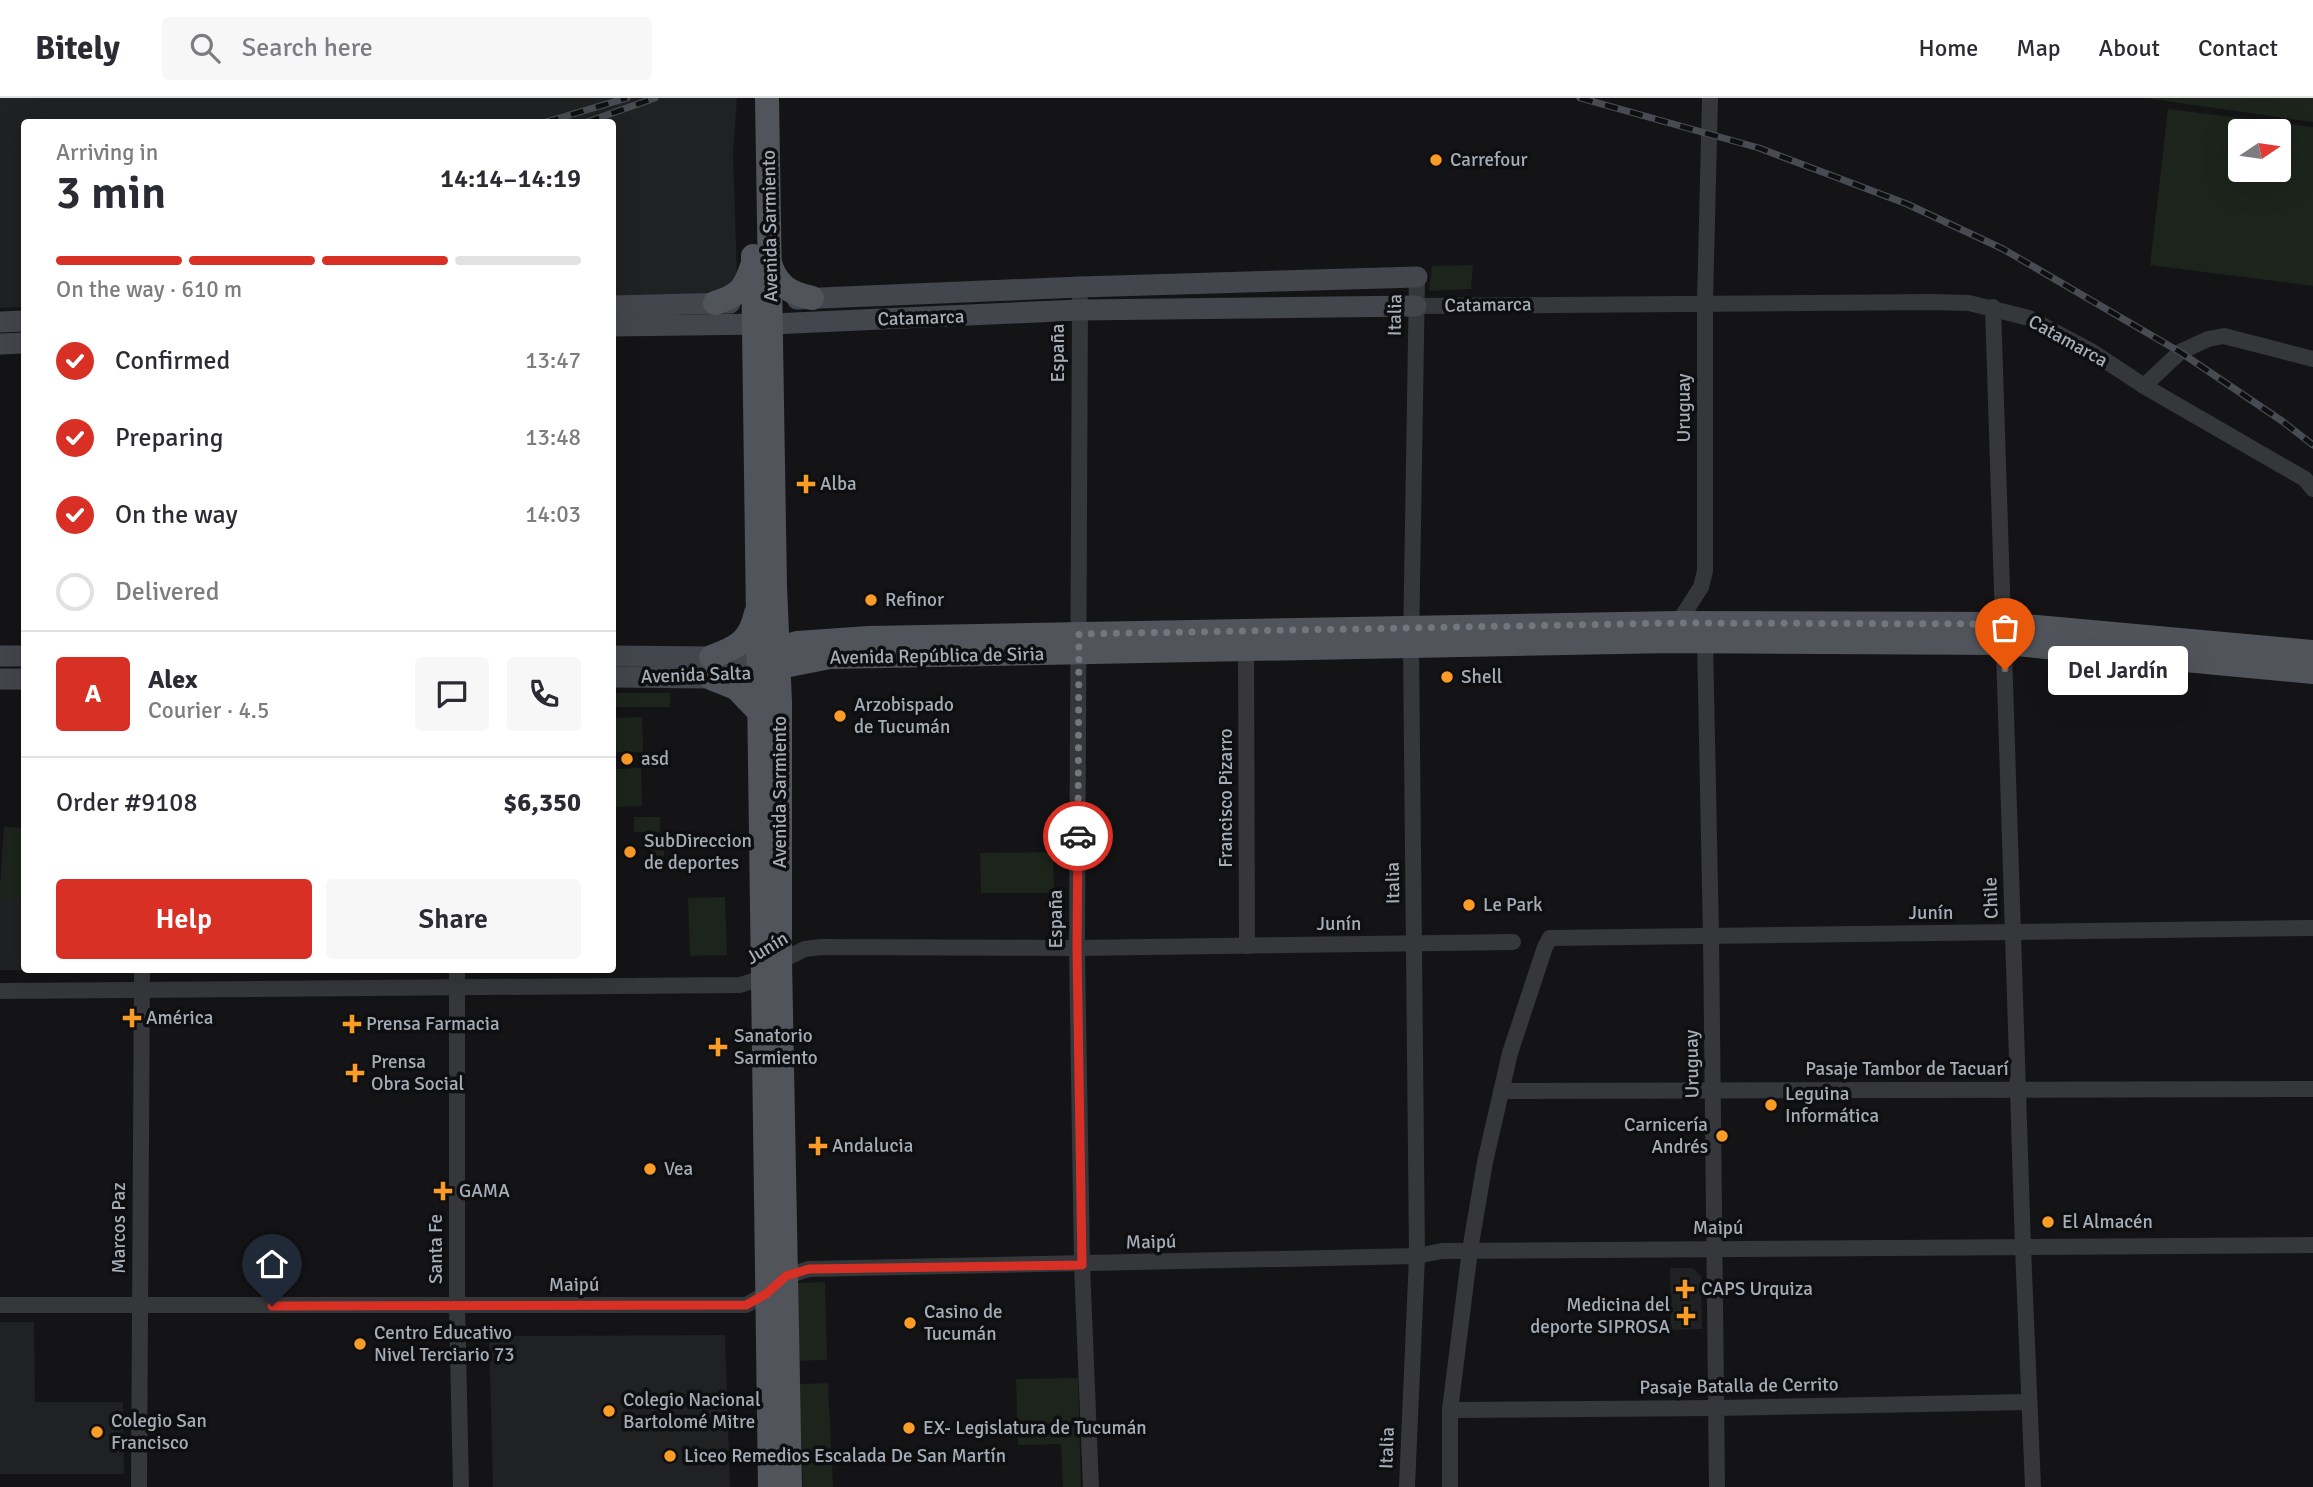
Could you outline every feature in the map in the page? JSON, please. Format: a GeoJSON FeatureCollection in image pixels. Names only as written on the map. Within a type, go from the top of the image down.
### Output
{"type":"FeatureCollection","features":[{"type":"Feature","properties":{"kind":"main road","name":"Avenida Sarmiento"},"geometry":{"type":"LineString","coordinates":[[751,98],[763,312],[767,601],[780,961],[790,1487]]}},
{"type":"Feature","properties":{"kind":"main road","name":"Avenida Sarmiento"},"geometry":{"type":"LineString","coordinates":[[761,252],[767,98]]}},
{"type":"Feature","properties":{"kind":"main road"},"geometry":{"type":"LineString","coordinates":[[761,252],[780,284],[795,294],[812,298]]}},
{"type":"Feature","properties":{"kind":"main road"},"geometry":{"type":"LineString","coordinates":[[715,303],[729,299],[746,285],[761,252]]}},
{"type":"Feature","properties":{"kind":"main road","name":"Catamarca"},"geometry":{"type":"LineString","coordinates":[[616,326],[763,312],[966,317],[1080,297],[1418,277]]}},
{"type":"Feature","properties":{"kind":"main road","name":"Catamarca"},"geometry":{"type":"LineString","coordinates":[[616,306],[715,303],[763,312],[812,298],[1080,297],[1416,306]]}},
{"type":"Feature","properties":{"kind":"main road"},"geometry":{"type":"LineString","coordinates":[[0,322],[21,321]]}},
{"type":"Feature","properties":{"kind":"main road"},"geometry":{"type":"LineString","coordinates":[[0,344],[21,343]]}},
{"type":"Feature","properties":{"kind":"main road"},"geometry":{"type":"LineString","coordinates":[[767,601],[802,631],[833,648],[793,675],[770,707],[736,688],[711,668],[742,642],[767,601]]}},
{"type":"Feature","properties":{"kind":"main road","name":"Avenida República de Siria"},"geometry":{"type":"LineString","coordinates":[[1690,635],[2004,633],[2313,672]]}},
{"type":"Feature","properties":{"kind":"main road","name":"Avenida República de Siria"},"geometry":{"type":"LineString","coordinates":[[769,660],[833,648],[1411,637],[2004,633],[2313,652]]}},
{"type":"Feature","properties":{"kind":"main road","name":"Avenida República de Siria"},"geometry":{"type":"LineString","coordinates":[[1080,644],[1247,650],[1411,637]]}},
{"type":"Feature","properties":{"kind":"main road"},"geometry":{"type":"LineString","coordinates":[[0,656],[21,656]]}},
{"type":"Feature","properties":{"kind":"main road","name":"Avenida Salta"},"geometry":{"type":"LineString","coordinates":[[616,656],[711,668]]}},
{"type":"Feature","properties":{"kind":"main road","name":"Avenida Salta"},"geometry":{"type":"LineString","coordinates":[[616,677],[769,660]]}},
{"type":"Feature","properties":{"kind":"main road"},"geometry":{"type":"LineString","coordinates":[[0,679],[21,678]]}},
{"type":"Feature","properties":{"kind":"main road","name":"Avenida Sarmiento"},"geometry":{"type":"LineString","coordinates":[[770,707],[762,978],[770,1487]]}},
{"type":"Feature","properties":{"kind":"street","name":"Uruguay"},"geometry":{"type":"LineString","coordinates":[[1710,98],[1705,302],[1704,572],[1690,635],[1712,936],[1717,1487]]}},
{"type":"Feature","properties":{"kind":"street","name":"Italia"},"geometry":{"type":"LineString","coordinates":[[1407,1487],[1416,1256],[1411,637],[1418,277]]}},
{"type":"Feature","properties":{"kind":"street","name":"España"},"geometry":{"type":"LineString","coordinates":[[1080,297],[1077,947],[1082,1265],[1091,1487]]}},
{"type":"Feature","properties":{"kind":"street","name":"Catamarca"},"geometry":{"type":"LineString","coordinates":[[1416,306],[1947,302],[1993,307],[2029,318],[2091,351],[2144,386],[2305,479],[2313,489]]}},
{"type":"Feature","properties":{"kind":"street","name":"Chile"},"geometry":{"type":"LineString","coordinates":[[1993,307],[2033,1487]]}},
{"type":"Feature","properties":{"kind":"street"},"geometry":{"type":"LineString","coordinates":[[2144,386],[2180,352],[2208,339],[2224,336],[2313,359]]}},
{"type":"Feature","properties":{"kind":"street","name":"Francisco Pizarro"},"geometry":{"type":"LineString","coordinates":[[1247,650],[1247,946]]}},
{"type":"Feature","properties":{"kind":"street","name":"Junín"},"geometry":{"type":"LineString","coordinates":[[1501,1091],[1510,1053],[1550,938],[2313,928]]}},
{"type":"Feature","properties":{"kind":"street","name":"Junín"},"geometry":{"type":"LineString","coordinates":[[0,991],[740,985],[762,978],[780,961],[805,949],[821,947],[1414,945],[1513,942]]}},
{"type":"Feature","properties":{"kind":"street","name":"Marcos Paz"},"geometry":{"type":"LineString","coordinates":[[139,1487],[142,973]]}},
{"type":"Feature","properties":{"kind":"street","name":"Santa Fe"},"geometry":{"type":"LineString","coordinates":[[457,973],[457,1306],[461,1487]]}},
{"type":"Feature","properties":{"kind":"street","name":"Pasaje Tambor de Tacuarí"},"geometry":{"type":"LineString","coordinates":[[1501,1091],[2313,1089]]}},
{"type":"Feature","properties":{"kind":"street"},"geometry":{"type":"LineString","coordinates":[[1450,1487],[1450,1410],[1470,1250],[1485,1162],[1501,1091]]}},
{"type":"Feature","properties":{"kind":"street","name":"Maipú"},"geometry":{"type":"LineString","coordinates":[[0,1305],[746,1305],[766,1294],[786,1276],[809,1269],[1416,1256],[1470,1250],[2313,1245]]}},
{"type":"Feature","properties":{"kind":"street","name":"Pasaje Batalla de Cerrito"},"geometry":{"type":"LineString","coordinates":[[1450,1410],[2029,1402]]}},
{"type":"Feature","properties":{"kind":"shaded area"},"geometry":{"type":"Polygon","coordinates":[[[0,98],[737,98],[733,152],[737,277],[720,295],[616,297],[616,119],[21,119],[21,307],[0,308],[0,98]]]}},
{"type":"Feature","properties":{"kind":"shaded area"},"geometry":{"type":"Polygon","coordinates":[[[2145,98],[2313,98],[2313,122],[2145,98]]]}},
{"type":"Feature","properties":{"kind":"shaded area"},"geometry":{"type":"Polygon","coordinates":[[[2168,109],[2249,119],[2228,119],[2228,182],[2291,182],[2291,124],[2313,127],[2313,286],[2150,265],[2168,109]]]}},
{"type":"Feature","properties":{"kind":"shaded area"},"geometry":{"type":"Polygon","coordinates":[[[1473,265],[1471,289],[1429,291],[1432,266],[1473,265]]]}},
{"type":"Feature","properties":{"kind":"shaded area"},"geometry":{"type":"Polygon","coordinates":[[[616,693],[670,693],[670,707],[616,707],[616,693]]]}},
{"type":"Feature","properties":{"kind":"shaded area"},"geometry":{"type":"Polygon","coordinates":[[[642,717],[643,752],[616,752],[616,718],[642,717]]]}},
{"type":"Feature","properties":{"kind":"shaded area"},"geometry":{"type":"Polygon","coordinates":[[[641,768],[642,806],[616,807],[616,769],[641,768]]]}},
{"type":"Feature","properties":{"kind":"shaded area"},"geometry":{"type":"Polygon","coordinates":[[[634,817],[660,817],[660,832],[634,832],[634,817]]]}},
{"type":"Feature","properties":{"kind":"shaded area"},"geometry":{"type":"Polygon","coordinates":[[[4,827],[21,828],[21,970],[0,970],[0,885],[4,827]]]}},
{"type":"Feature","properties":{"kind":"shaded area"},"geometry":{"type":"Polygon","coordinates":[[[6,829],[21,830],[21,900],[1,899],[6,829]]]}},
{"type":"Feature","properties":{"kind":"shaded area"},"geometry":{"type":"Polygon","coordinates":[[[649,839],[664,839],[664,859],[650,859],[649,839]]]}},
{"type":"Feature","properties":{"kind":"shaded area"},"geometry":{"type":"Polygon","coordinates":[[[1053,852],[1054,893],[981,893],[980,853],[1053,852]]]}},
{"type":"Feature","properties":{"kind":"shaded area"},"geometry":{"type":"Polygon","coordinates":[[[725,897],[727,955],[690,956],[688,898],[725,897]]]}},
{"type":"Feature","properties":{"kind":"shaded area"},"geometry":{"type":"Polygon","coordinates":[[[1670,1268],[1693,1268],[1701,1276],[1702,1329],[1671,1330],[1670,1268]]]}},
{"type":"Feature","properties":{"kind":"shaded area"},"geometry":{"type":"Polygon","coordinates":[[[825,1282],[827,1360],[798,1361],[796,1283],[825,1282]]]}},
{"type":"Feature","properties":{"kind":"shaded area"},"geometry":{"type":"Polygon","coordinates":[[[0,1322],[34,1322],[35,1402],[123,1402],[124,1474],[0,1474],[0,1322]]]}},
{"type":"Feature","properties":{"kind":"shaded area","name":"Colegio Nacional Bartolomé Mitre"},"geometry":{"type":"Polygon","coordinates":[[[725,1335],[730,1487],[493,1487],[489,1336],[725,1335]]]}},
{"type":"Feature","properties":{"kind":"shaded area"},"geometry":{"type":"Polygon","coordinates":[[[1078,1378],[1081,1487],[1063,1487],[1061,1444],[1018,1445],[1016,1379],[1078,1378]]]}},
{"type":"Feature","properties":{"kind":"shaded area"},"geometry":{"type":"Polygon","coordinates":[[[828,1383],[833,1487],[803,1487],[799,1384],[828,1383]]]}},
{"type":"Feature","properties":{"kind":"railway"},"geometry":{"type":"LineString","coordinates":[[556,119],[627,98]]}},
{"type":"Feature","properties":{"kind":"railway"},"geometry":{"type":"LineString","coordinates":[[596,119],[655,98]]}},
{"type":"Feature","properties":{"kind":"railway"},"geometry":{"type":"LineString","coordinates":[[1580,98],[1759,148],[1907,204],[2003,249],[2180,352],[2313,445]]}},
{"type":"Feature","properties":{"kind":"way so far"},"geometry":{"type":"LineString","coordinates":[[1078,836],[1079,634],[1678,623],[2004,624],[2005,670]]}},
{"type":"Feature","properties":{"kind":"place","name":"Carrefour"},"geometry":{"type":"Point","coordinates":[1436,160]}},
{"type":"Feature","properties":{"kind":"place","name":"Alba"},"geometry":{"type":"Point","coordinates":[806,484]}},
{"type":"Feature","properties":{"kind":"place","name":"Refinor"},"geometry":{"type":"Point","coordinates":[871,600]}},
{"type":"Feature","properties":{"kind":"place","name":"Del Jardín"},"geometry":{"type":"Point","coordinates":[2005,670]}},
{"type":"Feature","properties":{"kind":"place","name":"Shell"},"geometry":{"type":"Point","coordinates":[1447,677]}},
{"type":"Feature","properties":{"kind":"place","name":"Arzobispado de Tucumán"},"geometry":{"type":"Point","coordinates":[840,716]}},
{"type":"Feature","properties":{"kind":"place","name":"asd"},"geometry":{"type":"Point","coordinates":[627,759]}},
{"type":"Feature","properties":{"kind":"place","name":"SubDireccion de deportes"},"geometry":{"type":"Point","coordinates":[630,852]}},
{"type":"Feature","properties":{"kind":"place","name":"Le Park"},"geometry":{"type":"Point","coordinates":[1469,905]}},
{"type":"Feature","properties":{"kind":"place","name":"América"},"geometry":{"type":"Point","coordinates":[132,1018]}},
{"type":"Feature","properties":{"kind":"place","name":"Prensa Farmacia"},"geometry":{"type":"Point","coordinates":[352,1024]}},
{"type":"Feature","properties":{"kind":"place","name":"Sanatorio Sarmiento"},"geometry":{"type":"Point","coordinates":[718,1047]}},
{"type":"Feature","properties":{"kind":"place","name":"Prensa Obra Social"},"geometry":{"type":"Point","coordinates":[355,1073]}},
{"type":"Feature","properties":{"kind":"place","name":"Leguina Informática"},"geometry":{"type":"Point","coordinates":[1771,1105]}},
{"type":"Feature","properties":{"kind":"place","name":"Carnicería Andrés"},"geometry":{"type":"Point","coordinates":[1722,1136]}},
{"type":"Feature","properties":{"kind":"place","name":"Andalucia"},"geometry":{"type":"Point","coordinates":[818,1146]}},
{"type":"Feature","properties":{"kind":"place","name":"Vea"},"geometry":{"type":"Point","coordinates":[650,1169]}},
{"type":"Feature","properties":{"kind":"place","name":"GAMA"},"geometry":{"type":"Point","coordinates":[443,1191]}},
{"type":"Feature","properties":{"kind":"place","name":"El Almacén"},"geometry":{"type":"Point","coordinates":[2048,1222]}},
{"type":"Feature","properties":{"kind":"place","name":"CAPS Urquiza"},"geometry":{"type":"Point","coordinates":[1685,1289]}},
{"type":"Feature","properties":{"kind":"place","name":"Medicina del deporte SIPROSA"},"geometry":{"type":"Point","coordinates":[1686,1316]}},
{"type":"Feature","properties":{"kind":"place","name":"Casino de Tucumán"},"geometry":{"type":"Point","coordinates":[910,1323]}},
{"type":"Feature","properties":{"kind":"place","name":"Centro Educativo Nivel Terciario 73"},"geometry":{"type":"Point","coordinates":[360,1344]}},
{"type":"Feature","properties":{"kind":"place","name":"Colegio Nacional Bartolomé Mitre"},"geometry":{"type":"Point","coordinates":[609,1411]}},
{"type":"Feature","properties":{"kind":"place","name":"EX- Legislatura de Tucumán"},"geometry":{"type":"Point","coordinates":[909,1428]}},
{"type":"Feature","properties":{"kind":"place","name":"Colegio San Francisco"},"geometry":{"type":"Point","coordinates":[97,1432]}},
{"type":"Feature","properties":{"kind":"place","name":"Liceo Remedios Escalada De San Martín"},"geometry":{"type":"Point","coordinates":[670,1456]}},
{"type":"Feature","properties":{"kind":"route"},"geometry":{"type":"LineString","coordinates":[[272,1306],[746,1305],[766,1294],[786,1276],[809,1269],[1082,1265],[1078,836]]}}]}
